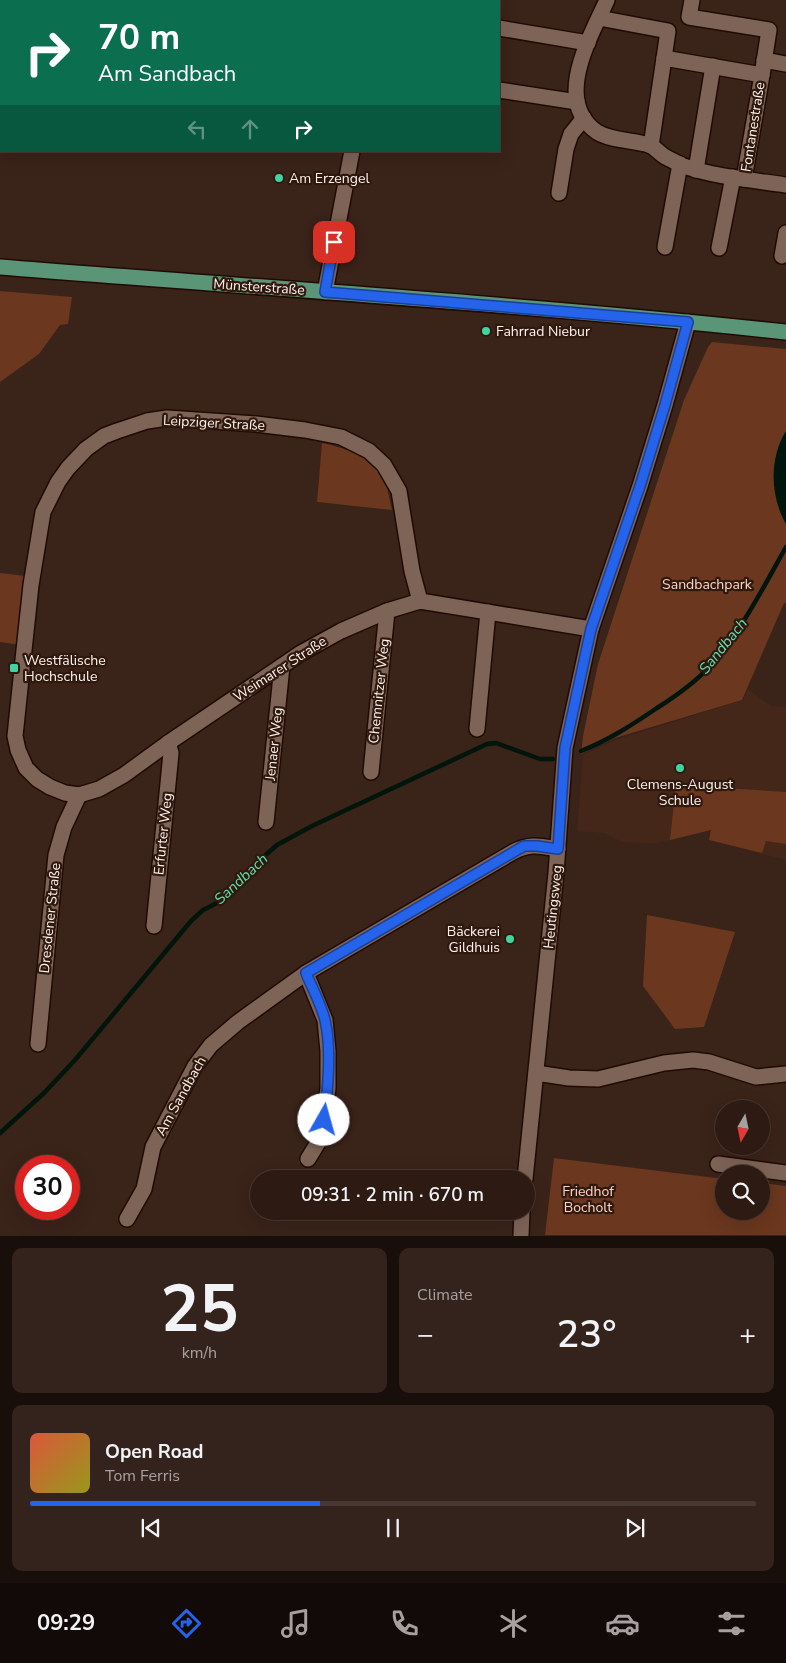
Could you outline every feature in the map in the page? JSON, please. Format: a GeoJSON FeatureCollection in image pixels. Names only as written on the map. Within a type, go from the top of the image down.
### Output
{"type":"FeatureCollection","features":[{"type":"Feature","properties":{"kind":"main road","name":"Münsterstraße"},"geometry":{"type":"LineString","coordinates":[[0,268],[325,292],[786,332]]}},
{"type":"Feature","properties":{"kind":"street","name":"Fontanestraße"},"geometry":{"type":"LineString","coordinates":[[607,0],[588,42],[576,76],[575,86],[577,102],[584,118],[596,131],[604,135],[651,146],[664,156],[696,170],[786,185]]}},
{"type":"Feature","properties":{"kind":"street"},"geometry":{"type":"LineString","coordinates":[[692,0],[689,17],[769,30],[763,68],[786,64]]}},
{"type":"Feature","properties":{"kind":"street"},"geometry":{"type":"LineString","coordinates":[[599,18],[668,31],[651,146]]}},
{"type":"Feature","properties":{"kind":"street"},"geometry":{"type":"LineString","coordinates":[[500,28],[588,42]]}},
{"type":"Feature","properties":{"kind":"street","name":"Fontanestraße"},"geometry":{"type":"LineString","coordinates":[[664,58],[713,66],[763,68],[739,178]]}},
{"type":"Feature","properties":{"kind":"street"},"geometry":{"type":"LineString","coordinates":[[696,170],[713,66]]}},
{"type":"Feature","properties":{"kind":"street"},"geometry":{"type":"LineString","coordinates":[[500,90],[577,102]]}},
{"type":"Feature","properties":{"kind":"street"},"geometry":{"type":"LineString","coordinates":[[559,193],[566,150],[571,134],[584,118]]}},
{"type":"Feature","properties":{"kind":"street"},"geometry":{"type":"LineString","coordinates":[[325,292],[352,152]]}},
{"type":"Feature","properties":{"kind":"street"},"geometry":{"type":"LineString","coordinates":[[665,246],[680,164]]}},
{"type":"Feature","properties":{"kind":"street"},"geometry":{"type":"LineString","coordinates":[[719,248],[739,178]]}},
{"type":"Feature","properties":{"kind":"street"},"geometry":{"type":"LineString","coordinates":[[782,256],[786,233]]}},
{"type":"Feature","properties":{"kind":"street","name":"Heutingsweg"},"geometry":{"type":"LineString","coordinates":[[526,1170],[558,849],[565,748],[591,629],[646,468],[688,322]]}},
{"type":"Feature","properties":{"kind":"street","name":"Leipziger Straße"},"geometry":{"type":"LineString","coordinates":[[78,795],[50,787],[26,768],[18,750],[15,736],[32,585],[43,512],[58,482],[68,468],[86,449],[104,436],[147,421],[167,418],[191,419],[305,430],[341,437],[369,451],[384,465],[399,491],[412,571],[420,601]]}},
{"type":"Feature","properties":{"kind":"street","name":"Weimarer Straße"},"geometry":{"type":"LineString","coordinates":[[78,795],[99,789],[124,775],[168,742],[301,652],[387,611],[420,601],[591,629]]}},
{"type":"Feature","properties":{"kind":"street","name":"Chemnitzer Weg"},"geometry":{"type":"LineString","coordinates":[[371,772],[387,611]]}},
{"type":"Feature","properties":{"kind":"street"},"geometry":{"type":"LineString","coordinates":[[477,729],[488,612]]}},
{"type":"Feature","properties":{"kind":"street","name":"Jenaer Weg"},"geometry":{"type":"LineString","coordinates":[[266,822],[282,666]]}},
{"type":"Feature","properties":{"kind":"street","name":"Erfurter Weg"},"geometry":{"type":"LineString","coordinates":[[154,926],[171,753],[168,742]]}},
{"type":"Feature","properties":{"kind":"street","name":"Dresdener Straße"},"geometry":{"type":"LineString","coordinates":[[38,1044],[56,855],[64,827],[78,795]]}},
{"type":"Feature","properties":{"kind":"street","name":"Am Sandbach"},"geometry":{"type":"LineString","coordinates":[[127,1219],[144,1189],[153,1147],[195,1066],[211,1045],[238,1022],[306,973],[524,846],[558,849]]}},
{"type":"Feature","properties":{"kind":"street"},"geometry":{"type":"LineString","coordinates":[[306,973],[325,1020],[328,1051],[328,1088],[322,1136],[308,1159]]}},
{"type":"Feature","properties":{"kind":"street"},"geometry":{"type":"LineString","coordinates":[[536,1073],[569,1078],[598,1079],[664,1063],[693,1060],[709,1062],[756,1077],[786,1074]]}},
{"type":"Feature","properties":{"kind":"street"},"geometry":{"type":"LineString","coordinates":[[718,1164],[786,1173]]}},
{"type":"Feature","properties":{"kind":"street"},"geometry":{"type":"LineString","coordinates":[[521,1236],[522,1220]]}},
{"type":"Feature","properties":{"kind":"shaded area"},"geometry":{"type":"Polygon","coordinates":[[[786,431],[786,524],[774,489],[774,465],[780,442],[786,431]]]}},
{"type":"Feature","properties":{"kind":"shaded area"},"geometry":{"type":"Polygon","coordinates":[[[748,689],[771,706],[786,707],[786,860],[709,840],[711,830],[652,844],[622,842],[604,833],[577,831],[583,755],[616,740],[743,700],[748,689]]]}},
{"type":"Feature","properties":{"kind":"green space"},"geometry":{"type":"Polygon","coordinates":[[[0,291],[72,297],[68,324],[60,325],[39,354],[0,382],[0,291]]]}},
{"type":"Feature","properties":{"kind":"green space","name":"Sandbachpark"},"geometry":{"type":"Polygon","coordinates":[[[712,342],[786,349],[786,603],[784,603],[742,700],[615,738],[581,754],[598,664],[684,400],[712,342]]]}},
{"type":"Feature","properties":{"kind":"green space"},"geometry":{"type":"Polygon","coordinates":[[[322,443],[355,453],[378,466],[385,480],[392,510],[317,502],[322,443]]]}},
{"type":"Feature","properties":{"kind":"green space"},"geometry":{"type":"Polygon","coordinates":[[[0,573],[26,576],[20,645],[0,642],[0,573]]]}},
{"type":"Feature","properties":{"kind":"green space"},"geometry":{"type":"Polygon","coordinates":[[[676,785],[786,792],[786,844],[766,841],[762,853],[709,840],[711,830],[670,840],[676,785]]]}},
{"type":"Feature","properties":{"kind":"green space"},"geometry":{"type":"Polygon","coordinates":[[[647,915],[735,932],[704,1027],[675,1029],[643,986],[647,915]]]}},
{"type":"Feature","properties":{"kind":"green space","name":"Friedhof Bocholt"},"geometry":{"type":"Polygon","coordinates":[[[554,1158],[715,1178],[715,1220],[770,1220],[770,1184],[786,1186],[786,1235],[545,1235],[554,1158]]]}},
{"type":"Feature","properties":{"kind":"waterway","name":"Sandbach"},"geometry":{"type":"LineString","coordinates":[[581,751],[611,737],[692,684],[722,652],[732,638],[786,547]]}},
{"type":"Feature","properties":{"kind":"waterway","name":"Sandbach"},"geometry":{"type":"LineString","coordinates":[[0,1133],[44,1093],[75,1060],[191,921],[203,910],[217,903],[244,874],[277,845],[312,826],[487,744],[496,743],[540,759],[553,759]]}},
{"type":"Feature","properties":{"kind":"place","name":"Am Erzengel"},"geometry":{"type":"Point","coordinates":[279,178]}},
{"type":"Feature","properties":{"kind":"place","name":"Fahrrad Niebur"},"geometry":{"type":"Point","coordinates":[486,331]}},
{"type":"Feature","properties":{"kind":"place","name":"Westfälische Hochschule"},"geometry":{"type":"Point","coordinates":[14,668]}},
{"type":"Feature","properties":{"kind":"place","name":"Clemens-August Schule"},"geometry":{"type":"Point","coordinates":[680,768]}},
{"type":"Feature","properties":{"kind":"place","name":"Bäckerei Gildhuis"},"geometry":{"type":"Point","coordinates":[510,939]}},
{"type":"Feature","properties":{"kind":"route"},"geometry":{"type":"LineString","coordinates":[[324,1120],[328,1088],[328,1051],[325,1020],[306,973],[524,846],[558,849],[565,748],[591,629],[640,486],[688,322],[325,292],[334,242]]}}]}
